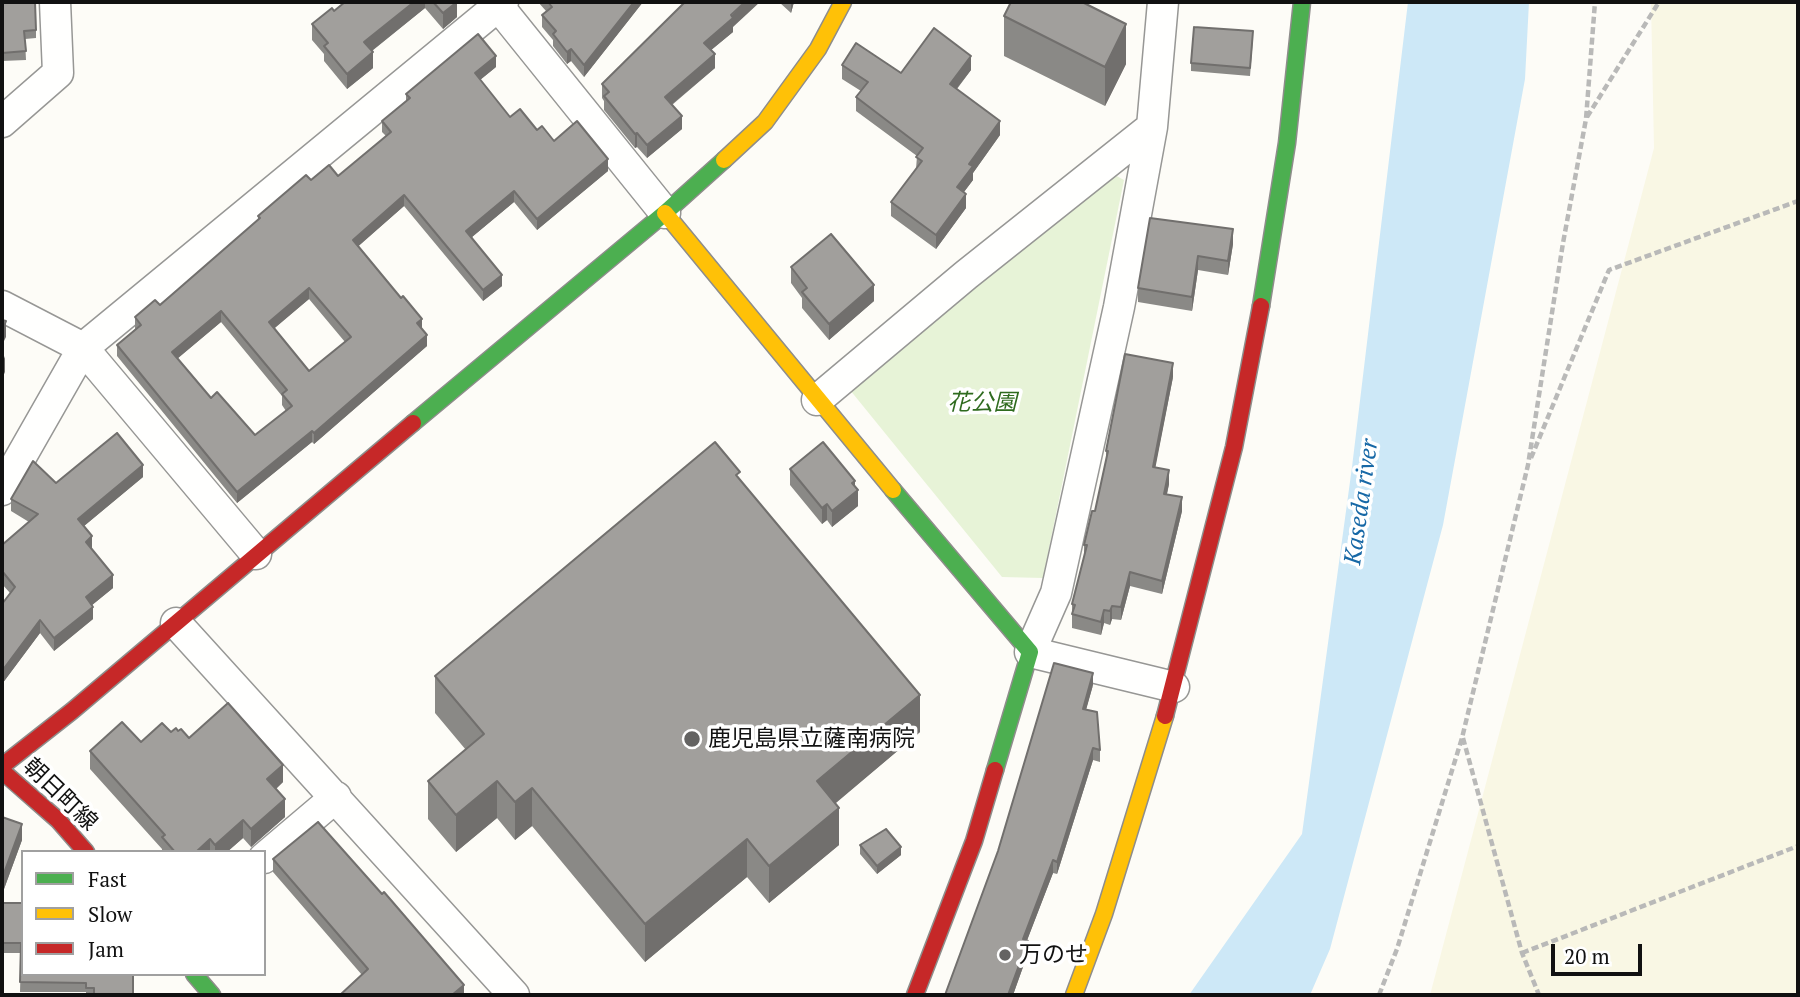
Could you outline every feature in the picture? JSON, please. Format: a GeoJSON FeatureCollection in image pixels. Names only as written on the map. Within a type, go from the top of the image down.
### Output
{"type":"FeatureCollection","features":[{"type":"Feature","properties":{"kind":"street"},"geometry":{"type":"LineString","coordinates":[[2,122],[58,73],[55,2]]}},
{"type":"Feature","properties":{"kind":"street"},"geometry":{"type":"LineString","coordinates":[[2,766],[72,711],[665,213],[765,122],[818,49],[843,2]]}},
{"type":"Feature","properties":{"kind":"street"},"geometry":{"type":"LineString","coordinates":[[915,995],[974,841],[1030,652],[1056,593],[1119,307],[1152,127],[1163,2]]}},
{"type":"Feature","properties":{"kind":"street"},"geometry":{"type":"LineString","coordinates":[[1074,995],[1104,914],[1174,687],[1234,447],[1269,261],[1285,156],[1302,2]]}},
{"type":"Feature","properties":{"kind":"street"},"geometry":{"type":"LineString","coordinates":[[2,490],[83,348],[499,3],[817,400],[1030,652],[1174,687]]}},
{"type":"Feature","properties":{"kind":"street"},"geometry":{"type":"LineString","coordinates":[[817,400],[966,275],[1152,127]]}},
{"type":"Feature","properties":{"kind":"street"},"geometry":{"type":"LineString","coordinates":[[2,306],[83,348],[256,554]]}},
{"type":"Feature","properties":{"kind":"street"},"geometry":{"type":"LineString","coordinates":[[176,623],[514,995]]}},
{"type":"Feature","properties":{"kind":"street","name":"朝日町線"},"geometry":{"type":"LineString","coordinates":[[2,771],[58,820],[84,850]]}},
{"type":"Feature","properties":{"kind":"street"},"geometry":{"type":"LineString","coordinates":[[266,856],[336,797]]}},
{"type":"Feature","properties":{"kind":"street"},"geometry":{"type":"LineString","coordinates":[[196,976],[212,995]]}},
{"type":"Feature","properties":{"kind":"path"},"geometry":{"type":"LineString","coordinates":[[1379,995],[1397,949],[1462,737],[1528,465],[1563,243],[1586,119],[1595,2]]}},
{"type":"Feature","properties":{"kind":"path"},"geometry":{"type":"LineString","coordinates":[[1586,119],[1659,2]]}},
{"type":"Feature","properties":{"kind":"path"},"geometry":{"type":"LineString","coordinates":[[1528,465],[1609,270],[1798,201]]}},
{"type":"Feature","properties":{"kind":"path"},"geometry":{"type":"LineString","coordinates":[[1462,737],[1522,953],[1539,995]]}},
{"type":"Feature","properties":{"kind":"path"},"geometry":{"type":"LineString","coordinates":[[1522,953],[1798,846]]}},
{"type":"Feature","properties":{"kind":"shaded area"},"geometry":{"type":"Polygon","coordinates":[[[1651,2],[1798,2],[1798,995],[1430,995],[1654,148],[1651,2]]]}},
{"type":"Feature","properties":{"kind":"green space","name":"花公園"},"geometry":{"type":"Polygon","coordinates":[[[1113,174],[1124,180],[1043,578],[1002,577],[850,390],[1113,174]]]}},
{"type":"Feature","properties":{"kind":"water","name":"Kaseda river"},"geometry":{"type":"Polygon","coordinates":[[[1408,2],[1529,2],[1525,79],[1443,525],[1330,949],[1310,995],[1189,995],[1302,834],[1352,467],[1408,2]]]}},
{"type":"Feature","properties":{"kind":"building"},"geometry":{"type":"Polygon","coordinates":[[[2,2],[35,2],[36,30],[24,31],[26,51],[2,53],[2,2]]]}},
{"type":"Feature","properties":{"kind":"building"},"geometry":{"type":"Polygon","coordinates":[[[345,2],[414,2],[364,42],[373,52],[347,74],[324,46],[328,43],[312,24],[332,8],[334,11],[345,2]]]}},
{"type":"Feature","properties":{"kind":"building"},"geometry":{"type":"Polygon","coordinates":[[[433,2],[457,2],[443,13],[433,2]]]}},
{"type":"Feature","properties":{"kind":"building"},"geometry":{"type":"Polygon","coordinates":[[[548,2],[634,2],[584,65],[571,49],[567,52],[553,34],[556,31],[542,15],[552,7],[548,2]]]}},
{"type":"Feature","properties":{"kind":"building"},"geometry":{"type":"Polygon","coordinates":[[[685,2],[745,2],[731,15],[733,18],[704,43],[715,54],[665,97],[682,116],[647,145],[604,96],[609,92],[602,84],[685,2]]]}},
{"type":"Feature","properties":{"kind":"building"},"geometry":{"type":"Polygon","coordinates":[[[1011,2],[1082,2],[1126,24],[1105,67],[1004,16],[1011,2]]]}},
{"type":"Feature","properties":{"kind":"building"},"geometry":{"type":"Polygon","coordinates":[[[1194,27],[1253,31],[1250,68],[1191,63],[1194,27]]]}},
{"type":"Feature","properties":{"kind":"building"},"geometry":{"type":"Polygon","coordinates":[[[934,28],[971,56],[950,84],[1000,121],[969,164],[973,166],[957,187],[966,194],[936,235],[891,202],[922,161],[916,157],[923,148],[856,97],[868,82],[842,65],[856,43],[901,73],[934,28]]]}},
{"type":"Feature","properties":{"kind":"building"},"geometry":{"type":"Polygon","coordinates":[[[478,34],[496,56],[475,73],[510,117],[520,109],[537,130],[542,126],[554,141],[577,121],[608,159],[537,219],[514,191],[466,231],[502,275],[483,290],[404,195],[353,240],[422,319],[417,323],[427,335],[314,433],[312,431],[237,492],[117,345],[141,325],[135,317],[155,300],[160,305],[306,175],[311,180],[329,165],[338,176],[391,132],[382,121],[410,98],[406,94],[478,34]],[[309,288],[269,322],[309,371],[351,337],[309,288]],[[221,311],[172,352],[211,398],[217,392],[255,435],[292,406],[282,394],[287,390],[221,311]]]}},
{"type":"Feature","properties":{"kind":"building"},"geometry":{"type":"Polygon","coordinates":[[[1150,218],[1233,229],[1228,261],[1198,256],[1192,297],[1138,288],[1150,218]]]}},
{"type":"Feature","properties":{"kind":"building"},"geometry":{"type":"Polygon","coordinates":[[[831,234],[874,285],[829,324],[802,292],[807,288],[791,267],[831,234]]]}},
{"type":"Feature","properties":{"kind":"building"},"geometry":{"type":"Polygon","coordinates":[[[1125,354],[1173,363],[1153,467],[1169,470],[1164,494],[1182,497],[1162,581],[1130,572],[1121,607],[1112,606],[1110,611],[1104,610],[1101,622],[1072,614],[1075,605],[1072,604],[1108,451],[1125,354]]]}},
{"type":"Feature","properties":{"kind":"building"},"geometry":{"type":"Polygon","coordinates":[[[117,433],[143,465],[78,519],[92,536],[86,542],[113,575],[86,597],[93,607],[54,638],[40,620],[2,671],[2,604],[15,587],[2,571],[2,545],[38,514],[11,499],[33,461],[56,483],[117,433]]]}},
{"type":"Feature","properties":{"kind":"building","name":"鹿児島県立薩南病院"},"geometry":{"type":"Polygon","coordinates":[[[715,442],[740,472],[736,475],[920,695],[817,781],[839,808],[769,866],[747,839],[645,924],[532,788],[515,802],[497,781],[456,815],[428,781],[484,734],[435,676],[715,442]]]}},
{"type":"Feature","properties":{"kind":"building"},"geometry":{"type":"Polygon","coordinates":[[[823,442],[855,481],[852,483],[858,490],[832,511],[827,504],[822,508],[790,469],[823,442]]]}},
{"type":"Feature","properties":{"kind":"building"},"geometry":{"type":"Polygon","coordinates":[[[1054,663],[1093,673],[1083,709],[1097,712],[1100,750],[1093,748],[1057,862],[1053,860],[1023,939],[1028,941],[1008,995],[945,995],[998,851],[1054,663]]]}},
{"type":"Feature","properties":{"kind":"building"},"geometry":{"type":"Polygon","coordinates":[[[228,703],[283,765],[267,779],[285,799],[251,829],[243,820],[215,845],[210,839],[198,850],[173,850],[162,837],[165,835],[90,751],[122,722],[141,742],[162,723],[171,732],[176,728],[178,731],[181,729],[189,738],[228,703]]]}},
{"type":"Feature","properties":{"kind":"building"},"geometry":{"type":"Polygon","coordinates":[[[2,817],[22,824],[4,873],[2,873],[2,817]]]}},
{"type":"Feature","properties":{"kind":"building"},"geometry":{"type":"Polygon","coordinates":[[[318,822],[382,894],[384,892],[464,985],[452,995],[340,995],[368,969],[273,859],[318,822]]]}},
{"type":"Feature","properties":{"kind":"building"},"geometry":{"type":"Polygon","coordinates":[[[886,829],[901,847],[877,866],[860,845],[886,829]]]}},
{"type":"Feature","properties":{"kind":"building"},"geometry":{"type":"Polygon","coordinates":[[[2,903],[21,903],[21,943],[2,943],[2,903]]]}},
{"type":"Feature","properties":{"kind":"building"},"geometry":{"type":"Polygon","coordinates":[[[21,943],[21,976],[133,976],[133,995],[94,995],[94,988],[86,988],[86,983],[20,982],[21,943]]]}},
{"type":"Feature","properties":{"kind":"traffic: fast"},"geometry":{"type":"LineString","coordinates":[[1261,306],[1287,143],[1302,2]]}},
{"type":"Feature","properties":{"kind":"traffic: fast"},"geometry":{"type":"LineString","coordinates":[[413,423],[665,213],[724,160]]}},
{"type":"Feature","properties":{"kind":"traffic: fast"},"geometry":{"type":"LineString","coordinates":[[893,490],[1030,652],[995,770]]}},
{"type":"Feature","properties":{"kind":"traffic: fast"},"geometry":{"type":"LineString","coordinates":[[196,976],[212,995]]}},
{"type":"Feature","properties":{"kind":"traffic: slow"},"geometry":{"type":"LineString","coordinates":[[724,160],[765,122],[818,49],[843,2]]}},
{"type":"Feature","properties":{"kind":"traffic: slow"},"geometry":{"type":"LineString","coordinates":[[665,213],[893,490]]}},
{"type":"Feature","properties":{"kind":"traffic: slow"},"geometry":{"type":"LineString","coordinates":[[1074,995],[1104,914],[1165,716]]}},
{"type":"Feature","properties":{"kind":"traffic: jam"},"geometry":{"type":"LineString","coordinates":[[1165,716],[1234,447],[1261,306]]}},
{"type":"Feature","properties":{"kind":"traffic: jam"},"geometry":{"type":"LineString","coordinates":[[2,766],[72,711],[413,423]]}},
{"type":"Feature","properties":{"kind":"traffic: jam"},"geometry":{"type":"LineString","coordinates":[[915,995],[974,841],[995,770]]}},
{"type":"Feature","properties":{"kind":"traffic: jam"},"geometry":{"type":"LineString","coordinates":[[2,771],[58,820],[84,850]]}},
{"type":"Feature","properties":{"kind":"place","name":"鹿児島県立薩南病院"},"geometry":{"type":"Point","coordinates":[692,739]}},
{"type":"Feature","properties":{"kind":"place","name":"万のせ"},"geometry":{"type":"Point","coordinates":[1005,955]}}]}
